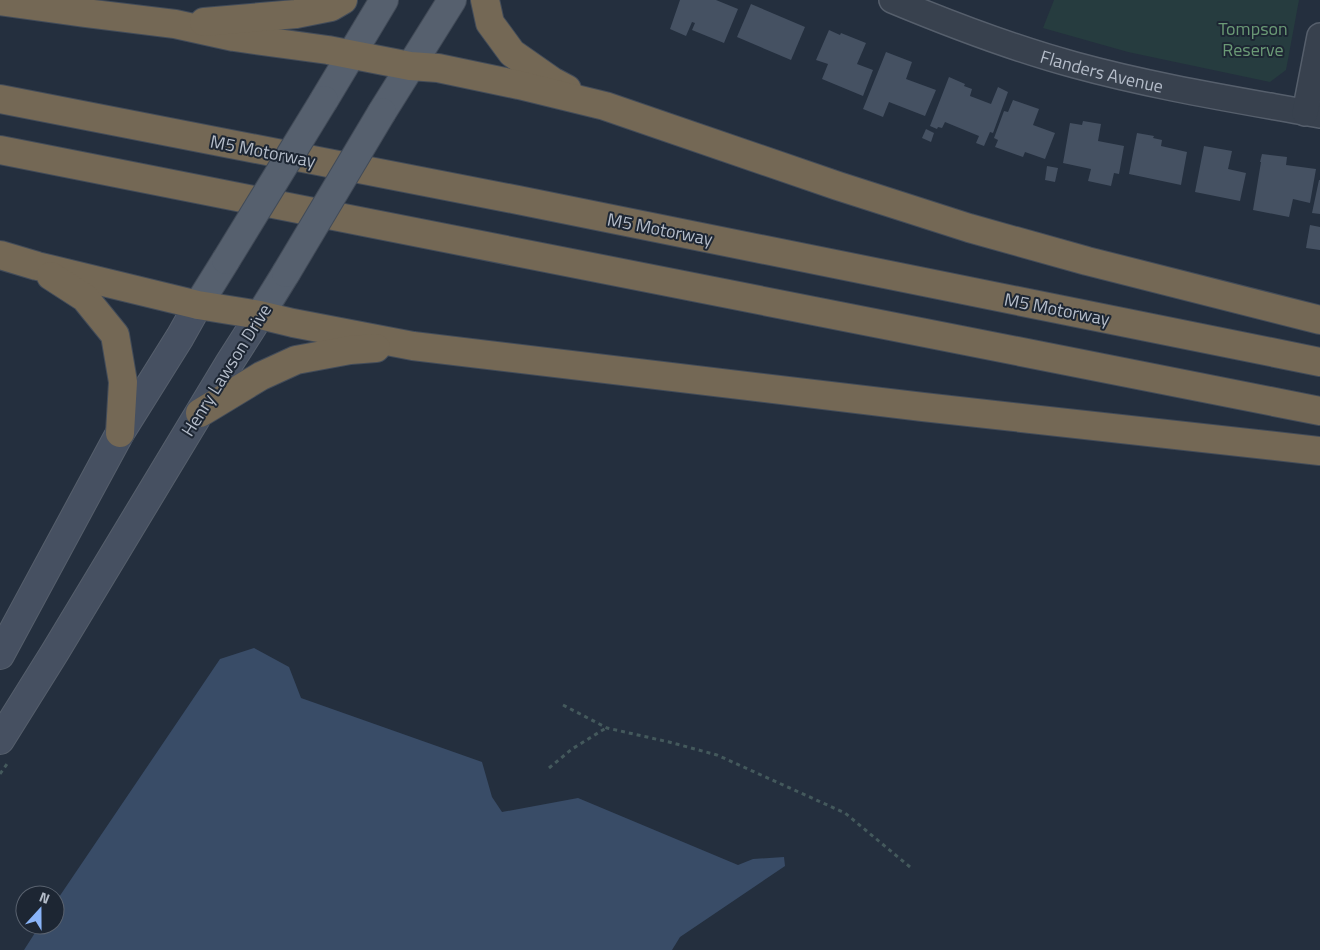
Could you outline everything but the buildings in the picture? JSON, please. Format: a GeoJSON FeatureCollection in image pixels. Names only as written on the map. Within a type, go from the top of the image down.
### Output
{"type":"FeatureCollection","features":[{"type":"Feature","properties":{"kind":"highway"},"geometry":{"type":"LineString","coordinates":[[175,24],[296,14],[331,7],[343,0]]}},
{"type":"Feature","properties":{"kind":"highway"},"geometry":{"type":"LineString","coordinates":[[484,0],[490,23],[512,53],[552,81],[605,106]]}},
{"type":"Feature","properties":{"kind":"highway"},"geometry":{"type":"LineString","coordinates":[[0,1],[85,14],[175,24],[234,37],[328,50],[410,66],[438,68],[519,85],[605,106],[838,186],[969,228],[1087,261],[1320,320]]}},
{"type":"Feature","properties":{"kind":"highway","name":"M5 Motorway"},"geometry":{"type":"LineString","coordinates":[[0,99],[518,200],[1320,362]]}},
{"type":"Feature","properties":{"kind":"highway"},"geometry":{"type":"LineString","coordinates":[[0,150],[1320,411]]}},
{"type":"Feature","properties":{"kind":"highway"},"geometry":{"type":"LineString","coordinates":[[0,255],[37,266],[198,305],[260,315],[412,346],[923,407],[1320,451]]}},
{"type":"Feature","properties":{"kind":"highway"},"geometry":{"type":"LineString","coordinates":[[37,266],[85,298],[115,335],[122,382],[120,433]]}},
{"type":"Feature","properties":{"kind":"highway"},"geometry":{"type":"LineString","coordinates":[[200,413],[261,376],[296,360],[350,350],[412,346]]}},
{"type":"Feature","properties":{"kind":"main road"},"geometry":{"type":"LineString","coordinates":[[0,655],[120,433],[384,0]]}},
{"type":"Feature","properties":{"kind":"main road","name":"Henry Lawson Drive"},"geometry":{"type":"LineString","coordinates":[[0,740],[452,0]]}},
{"type":"Feature","properties":{"kind":"street","name":"Flanders Avenue"},"geometry":{"type":"LineString","coordinates":[[895,0],[988,37],[1074,65],[1174,89],[1313,114]]}},
{"type":"Feature","properties":{"kind":"street"},"geometry":{"type":"LineString","coordinates":[[1313,114],[1320,36]]}},
{"type":"Feature","properties":{"kind":"path"},"geometry":{"type":"LineString","coordinates":[[563,705],[607,728],[717,756],[846,813],[910,867]]}},
{"type":"Feature","properties":{"kind":"path"},"geometry":{"type":"LineString","coordinates":[[549,768],[572,749],[607,728]]}},
{"type":"Feature","properties":{"kind":"green space","name":"Tompson Reserve"},"geometry":{"type":"Polygon","coordinates":[[[1054,0],[1299,0],[1286,70],[1270,82],[1128,52],[1043,28],[1054,0]]]}},
{"type":"Feature","properties":{"kind":"water"},"geometry":{"type":"Polygon","coordinates":[[[254,648],[289,667],[301,698],[482,762],[492,797],[502,812],[578,798],[738,865],[753,859],[784,857],[785,866],[680,937],[672,950],[24,950],[34,935],[65,935],[65,888],[220,659],[254,648]]]}}]}
